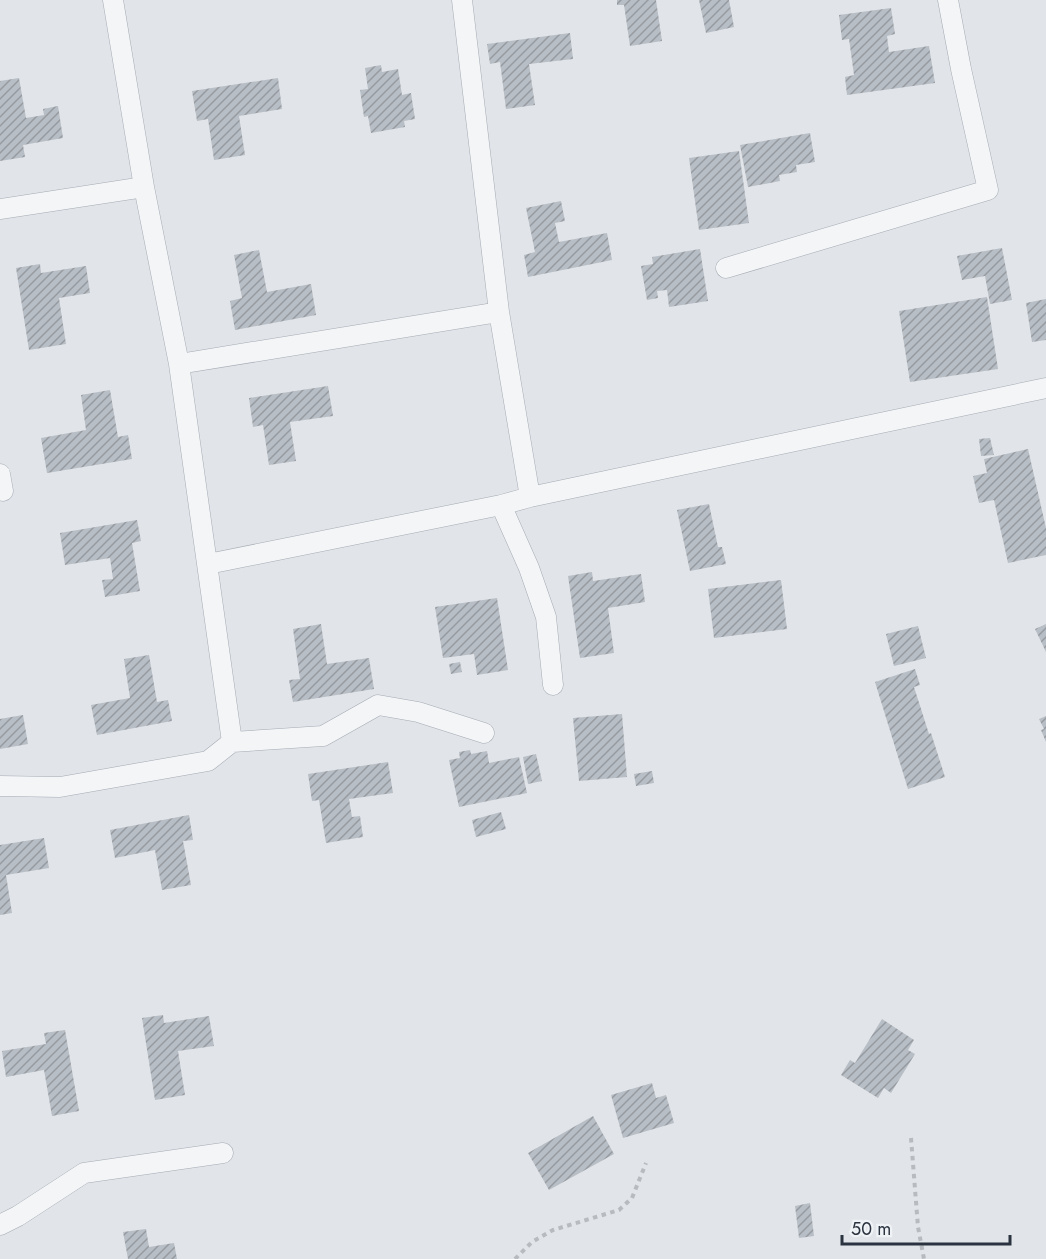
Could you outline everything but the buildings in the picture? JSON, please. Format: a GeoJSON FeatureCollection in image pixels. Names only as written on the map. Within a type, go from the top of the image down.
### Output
{"type":"FeatureCollection","features":[{"type":"Feature","properties":{"kind":"street"},"geometry":{"type":"LineString","coordinates":[[113,0],[144,187],[179,364],[232,742]]}},
{"type":"Feature","properties":{"kind":"street"},"geometry":{"type":"LineString","coordinates":[[462,0],[499,312],[530,497]]}},
{"type":"Feature","properties":{"kind":"street"},"geometry":{"type":"LineString","coordinates":[[726,268],[988,190],[948,0]]}},
{"type":"Feature","properties":{"kind":"street"},"geometry":{"type":"LineString","coordinates":[[0,210],[144,187]]}},
{"type":"Feature","properties":{"kind":"street"},"geometry":{"type":"LineString","coordinates":[[179,364],[499,312]]}},
{"type":"Feature","properties":{"kind":"street"},"geometry":{"type":"LineString","coordinates":[[208,564],[501,505],[1046,388]]}},
{"type":"Feature","properties":{"kind":"street"},"geometry":{"type":"LineString","coordinates":[[501,505],[529,568],[546,616],[553,685]]}},
{"type":"Feature","properties":{"kind":"street"},"geometry":{"type":"LineString","coordinates":[[0,786],[60,787],[208,761],[232,742],[323,736],[378,705],[418,712],[484,733]]}},
{"type":"Feature","properties":{"kind":"street"},"geometry":{"type":"LineString","coordinates":[[0,1225],[18,1216],[84,1173],[223,1153]]}},
{"type":"Feature","properties":{"kind":"path"},"geometry":{"type":"LineString","coordinates":[[911,1138],[918,1227],[924,1259]]}},
{"type":"Feature","properties":{"kind":"path"},"geometry":{"type":"LineString","coordinates":[[515,1259],[532,1242],[553,1230],[619,1210],[632,1198],[646,1163]]}}]}
